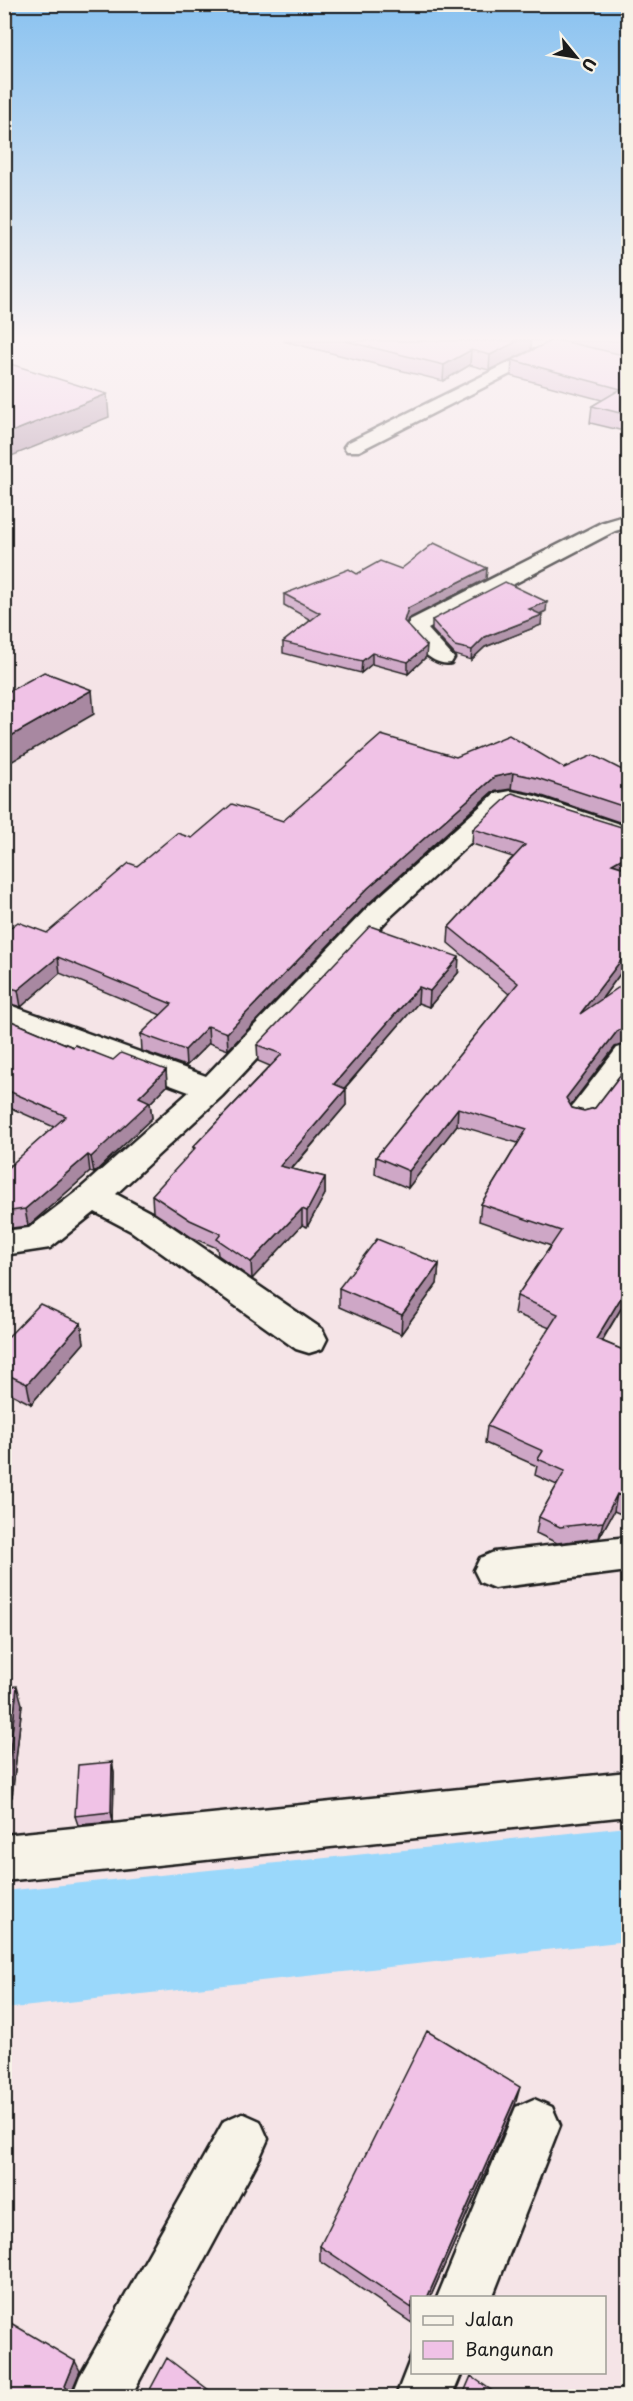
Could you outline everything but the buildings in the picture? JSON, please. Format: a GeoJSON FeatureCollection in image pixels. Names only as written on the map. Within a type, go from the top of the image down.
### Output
{"type":"FeatureCollection","features":[{"type":"Feature","properties":{"kind":"street"},"geometry":{"type":"LineString","coordinates":[[443,658],[416,631],[418,625],[617,524]]}},
{"type":"Feature","properties":{"kind":"street"},"geometry":{"type":"LineString","coordinates":[[6,1245],[38,1239],[93,1196],[211,1089],[379,912],[503,800],[511,798],[526,801],[628,835]]}},
{"type":"Feature","properties":{"kind":"street"},"geometry":{"type":"LineString","coordinates":[[4,1012],[211,1089]]}},
{"type":"Feature","properties":{"kind":"street"},"geometry":{"type":"LineString","coordinates":[[581,1116],[628,1055]]}},
{"type":"Feature","properties":{"kind":"street"},"geometry":{"type":"LineString","coordinates":[[93,1196],[143,1223],[309,1339]]}},
{"type":"Feature","properties":{"kind":"street"},"geometry":{"type":"LineString","coordinates":[[494,1569],[628,1554]]}},
{"type":"Feature","properties":{"kind":"street"},"geometry":{"type":"LineString","coordinates":[[4,1858],[628,1794]]}},
{"type":"Feature","properties":{"kind":"street"},"geometry":{"type":"LineString","coordinates":[[465,2296],[534,2125]]}},
{"type":"Feature","properties":{"kind":"street"},"geometry":{"type":"LineString","coordinates":[[100,2397],[242,2139]]}},
{"type":"Feature","properties":{"kind":"street"},"geometry":{"type":"LineString","coordinates":[[424,2397],[434,2374]]}},
{"type":"Feature","properties":{"kind":"waterway"},"geometry":{"type":"LineString","coordinates":[[4,1950],[628,1884]]}}]}
